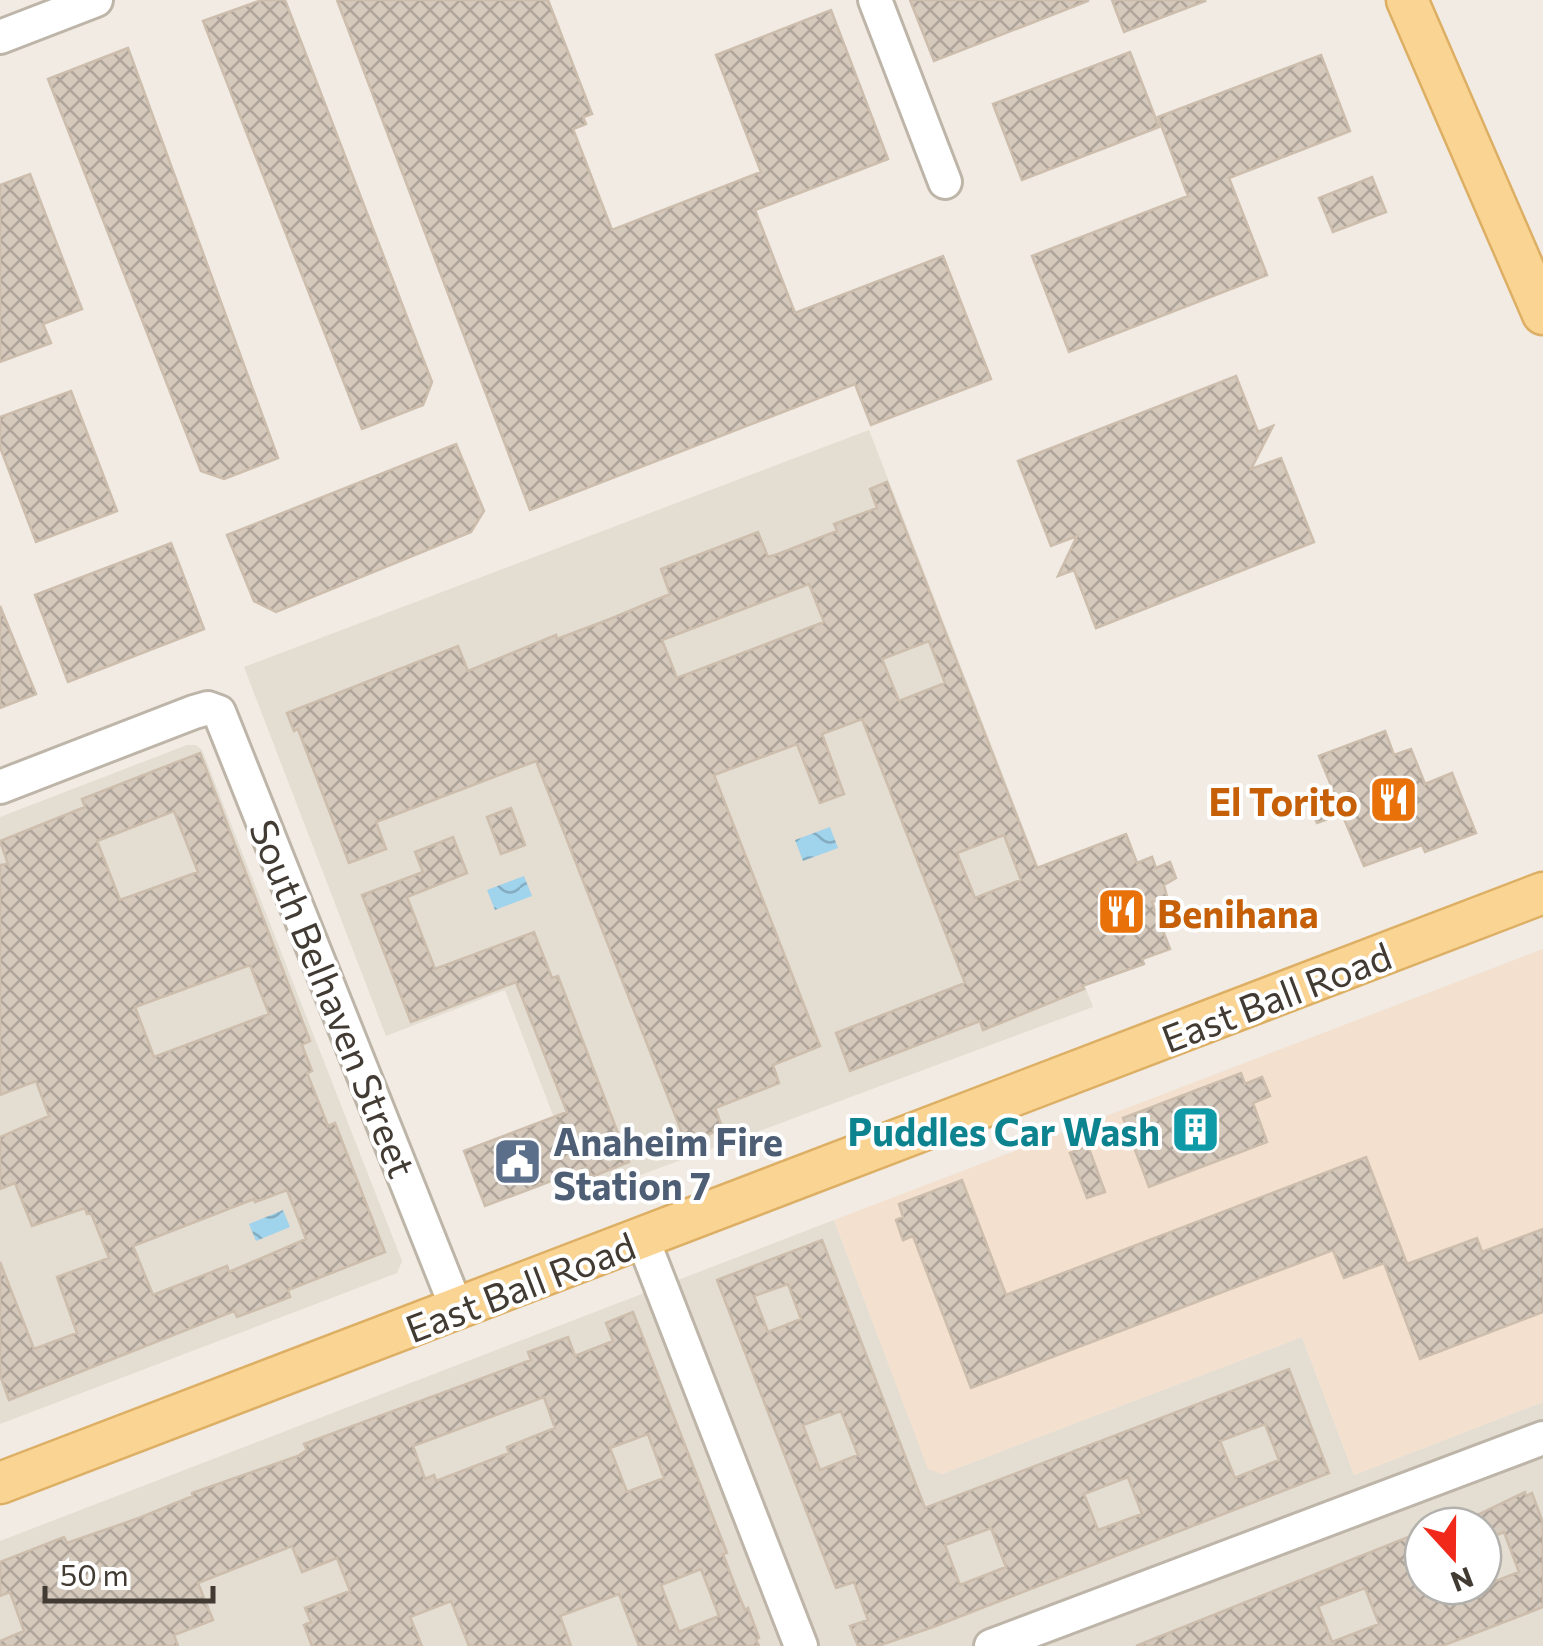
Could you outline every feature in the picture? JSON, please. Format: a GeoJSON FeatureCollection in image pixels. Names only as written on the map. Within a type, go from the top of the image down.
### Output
{"type":"FeatureCollection","features":[{"type":"Feature","properties":{"kind":"main road"},"geometry":{"type":"LineString","coordinates":[[1407,0],[1543,314]]}},
{"type":"Feature","properties":{"kind":"main road","name":"East Ball Road"},"geometry":{"type":"LineString","coordinates":[[0,1483],[1543,893]]}},
{"type":"Feature","properties":{"kind":"street"},"geometry":{"type":"LineString","coordinates":[[0,37],[96,0]]}},
{"type":"Feature","properties":{"kind":"street"},"geometry":{"type":"LineString","coordinates":[[876,0],[946,182]]}},
{"type":"Feature","properties":{"kind":"street","name":"South Belhaven Street"},"geometry":{"type":"LineString","coordinates":[[0,787],[194,712],[208,708],[219,712],[458,1309]]}},
{"type":"Feature","properties":{"kind":"street"},"geometry":{"type":"LineString","coordinates":[[642,1240],[801,1646]]}},
{"type":"Feature","properties":{"kind":"street"},"geometry":{"type":"LineString","coordinates":[[990,1646],[1543,1438]]}},
{"type":"Feature","properties":{"kind":"shaded area"},"geometry":{"type":"Polygon","coordinates":[[[869,430],[1093,1007],[584,1196],[505,990],[386,1036],[244,667],[869,430]]]}},
{"type":"Feature","properties":{"kind":"shaded area"},"geometry":{"type":"Polygon","coordinates":[[[187,745],[202,750],[402,1261],[397,1273],[0,1424],[0,817],[187,745]]]}},
{"type":"Feature","properties":{"kind":"shaded area"},"geometry":{"type":"Polygon","coordinates":[[[1543,949],[1543,1402],[1354,1475],[1302,1337],[942,1474],[928,1469],[834,1220],[1543,949]]]}},
{"type":"Feature","properties":{"kind":"shaded area"},"geometry":{"type":"Polygon","coordinates":[[[834,1220],[928,1468],[942,1474],[1302,1337],[1354,1475],[1543,1402],[1543,1646],[0,1646],[0,1541],[834,1220]]]}},
{"type":"Feature","properties":{"kind":"water"},"geometry":{"type":"Polygon","coordinates":[[[830,827],[838,848],[803,861],[795,840],[830,827]]]}},
{"type":"Feature","properties":{"kind":"water"},"geometry":{"type":"Polygon","coordinates":[[[524,876],[532,896],[495,910],[487,890],[524,876]]]}},
{"type":"Feature","properties":{"kind":"water"},"geometry":{"type":"Polygon","coordinates":[[[283,1210],[290,1227],[256,1241],[249,1224],[283,1210]]]}},
{"type":"Feature","properties":{"kind":"building"},"geometry":{"type":"Polygon","coordinates":[[[262,0],[285,0],[432,382],[423,405],[362,429],[203,21],[262,0]]]}},
{"type":"Feature","properties":{"kind":"building"},"geometry":{"type":"Polygon","coordinates":[[[337,0],[548,0],[592,114],[583,117],[586,124],[573,129],[612,230],[761,172],[716,55],[831,10],[888,159],[755,210],[795,313],[943,256],[991,379],[871,425],[855,384],[530,510],[337,0]]]}},
{"type":"Feature","properties":{"kind":"building"},"geometry":{"type":"Polygon","coordinates":[[[910,0],[1088,0],[1088,1],[934,61],[910,0]]]}},
{"type":"Feature","properties":{"kind":"building"},"geometry":{"type":"Polygon","coordinates":[[[1112,0],[1204,0],[1205,1],[1124,32],[1112,0]]]}},
{"type":"Feature","properties":{"kind":"building"},"geometry":{"type":"Polygon","coordinates":[[[128,48],[278,458],[224,479],[201,471],[48,79],[128,48]]]}},
{"type":"Feature","properties":{"kind":"building"},"geometry":{"type":"Polygon","coordinates":[[[1130,52],[1159,127],[1022,180],[993,104],[1130,52]]]}},
{"type":"Feature","properties":{"kind":"building"},"geometry":{"type":"Polygon","coordinates":[[[1321,55],[1350,131],[1229,178],[1267,275],[1069,352],[1032,256],[1188,196],[1158,117],[1321,55]]]}},
{"type":"Feature","properties":{"kind":"building"},"geometry":{"type":"Polygon","coordinates":[[[30,174],[82,309],[43,324],[51,343],[0,362],[0,185],[30,174]]]}},
{"type":"Feature","properties":{"kind":"building"},"geometry":{"type":"Polygon","coordinates":[[[1372,177],[1386,212],[1333,232],[1319,198],[1372,177]]]}},
{"type":"Feature","properties":{"kind":"building"},"geometry":{"type":"Polygon","coordinates":[[[1236,376],[1258,432],[1273,426],[1251,469],[1281,458],[1314,542],[1096,628],[1074,570],[1058,576],[1077,536],[1051,546],[1018,461],[1236,376]]]}},
{"type":"Feature","properties":{"kind":"building"},"geometry":{"type":"Polygon","coordinates":[[[71,391],[117,511],[36,542],[0,447],[0,417],[71,391]]]}},
{"type":"Feature","properties":{"kind":"building"},"geometry":{"type":"Polygon","coordinates":[[[456,444],[484,511],[471,532],[276,612],[254,601],[227,535],[456,444]]]}},
{"type":"Feature","properties":{"kind":"building"},"geometry":{"type":"Polygon","coordinates":[[[887,482],[1037,868],[1126,834],[1137,863],[1152,857],[1156,868],[1170,862],[1176,878],[1164,885],[1167,897],[1152,902],[1170,949],[1142,959],[1144,964],[1082,986],[1084,989],[983,1030],[980,1021],[850,1071],[836,1033],[965,983],[862,719],[822,734],[844,794],[820,803],[797,744],[714,775],[820,1046],[773,1065],[779,1083],[715,1108],[723,1129],[686,1143],[536,761],[376,822],[386,849],[349,863],[298,729],[294,731],[287,713],[458,646],[468,671],[556,635],[557,639],[610,619],[670,594],[661,569],[758,532],[768,557],[837,531],[834,524],[877,508],[870,489],[887,482]],[[809,584],[662,640],[677,678],[824,622],[809,584]],[[929,641],[882,659],[899,701],[945,683],[929,641]],[[1004,835],[957,853],[975,898],[1021,880],[1004,835]]]}},
{"type":"Feature","properties":{"kind":"building"},"geometry":{"type":"Polygon","coordinates":[[[171,543],[204,629],[68,682],[35,595],[171,543]]]}},
{"type":"Feature","properties":{"kind":"building"},"geometry":{"type":"Polygon","coordinates":[[[0,606],[36,694],[0,708],[0,606]]]}},
{"type":"Feature","properties":{"kind":"building","name":"El Torito"},"geometry":{"type":"Polygon","coordinates":[[[1385,731],[1394,755],[1411,749],[1425,784],[1452,773],[1476,833],[1425,852],[1422,845],[1364,866],[1342,814],[1317,823],[1310,805],[1335,795],[1319,756],[1385,731]]]}},
{"type":"Feature","properties":{"kind":"building"},"geometry":{"type":"Polygon","coordinates":[[[200,753],[310,1041],[302,1045],[312,1071],[307,1073],[328,1126],[335,1123],[385,1252],[288,1290],[290,1297],[237,1317],[234,1311],[9,1400],[0,1375],[0,1262],[34,1349],[77,1333],[57,1277],[109,1258],[91,1213],[87,1214],[85,1208],[32,1226],[15,1183],[0,1189],[0,1137],[49,1116],[36,1081],[0,1095],[0,865],[8,864],[0,841],[85,807],[82,799],[200,753]],[[174,811],[97,841],[120,900],[198,872],[174,811]],[[250,965],[135,1007],[154,1057],[269,1014],[250,965]],[[287,1190],[255,1202],[254,1199],[133,1246],[153,1295],[227,1266],[229,1272],[306,1239],[287,1190]]]}},
{"type":"Feature","properties":{"kind":"building"},"geometry":{"type":"Polygon","coordinates":[[[511,808],[525,845],[501,854],[487,817],[511,808]]]}},
{"type":"Feature","properties":{"kind":"building"},"geometry":{"type":"Polygon","coordinates":[[[453,837],[467,873],[407,897],[435,969],[534,932],[552,978],[558,976],[629,1162],[591,1177],[588,1167],[485,1206],[464,1151],[567,1112],[516,982],[411,1022],[362,895],[423,872],[415,852],[453,837]]]}},
{"type":"Feature","properties":{"kind":"building","name":"Puddles Car Wash"},"geometry":{"type":"Polygon","coordinates":[[[1241,1073],[1245,1084],[1262,1077],[1270,1096],[1253,1103],[1267,1142],[1149,1187],[1123,1118],[1241,1073]]]}},
{"type":"Feature","properties":{"kind":"building"},"geometry":{"type":"Polygon","coordinates":[[[1088,1146],[1105,1192],[1087,1198],[1070,1153],[1088,1146]]]}},
{"type":"Feature","properties":{"kind":"building"},"geometry":{"type":"Polygon","coordinates":[[[1366,1157],[1407,1264],[1477,1238],[1482,1252],[1543,1229],[1543,1312],[1420,1359],[1384,1263],[1344,1278],[1333,1250],[971,1388],[913,1236],[903,1240],[896,1220],[903,1217],[899,1204],[962,1180],[1006,1295],[1366,1157]]]}},
{"type":"Feature","properties":{"kind":"building"},"geometry":{"type":"Polygon","coordinates":[[[822,1240],[925,1508],[1289,1369],[1329,1473],[933,1627],[878,1646],[858,1646],[850,1626],[868,1620],[854,1582],[836,1588],[717,1280],[822,1240]],[[788,1284],[754,1296],[768,1332],[801,1319],[788,1284]],[[841,1411],[803,1425],[820,1470],[858,1455],[841,1411]],[[1265,1424],[1220,1441],[1235,1478],[1279,1460],[1265,1424]],[[1128,1477],[1084,1494],[1098,1530],[1142,1514],[1128,1477]],[[991,1528],[945,1545],[960,1585],[1006,1567],[991,1528]]]}},
{"type":"Feature","properties":{"kind":"building"},"geometry":{"type":"Polygon","coordinates":[[[633,1312],[727,1553],[723,1554],[737,1591],[745,1610],[748,1608],[759,1646],[639,1646],[619,1594],[560,1616],[571,1646],[469,1646],[451,1601],[410,1617],[422,1646],[312,1646],[304,1625],[311,1622],[305,1608],[350,1591],[337,1558],[302,1572],[292,1546],[198,1583],[213,1620],[174,1635],[178,1646],[0,1646],[0,1641],[24,1631],[10,1592],[0,1596],[0,1562],[64,1537],[67,1543],[139,1518],[193,1496],[192,1493],[298,1456],[307,1450],[304,1444],[531,1360],[528,1352],[568,1337],[575,1356],[613,1341],[606,1323],[633,1312]],[[544,1397],[413,1446],[425,1479],[434,1475],[436,1481],[509,1453],[507,1447],[555,1428],[544,1397]],[[648,1434],[610,1448],[627,1492],[664,1478],[648,1434]],[[701,1569],[661,1585],[679,1632],[719,1616],[701,1569]]]}},
{"type":"Feature","properties":{"kind":"building"},"geometry":{"type":"Polygon","coordinates":[[[1525,1492],[1526,1496],[1532,1493],[1543,1523],[1543,1607],[1442,1646],[1136,1646],[1403,1539],[1403,1606],[1503,1606],[1503,1578],[1519,1572],[1504,1532],[1503,1506],[1496,1506],[1525,1492]],[[1365,1588],[1318,1606],[1332,1642],[1379,1624],[1365,1588]]]}},
{"type":"Feature","properties":{"kind":"place","name":"El Torito"},"geometry":{"type":"Point","coordinates":[1393,800]}},
{"type":"Feature","properties":{"kind":"place","name":"Benihana"},"geometry":{"type":"Point","coordinates":[1122,912]}},
{"type":"Feature","properties":{"kind":"place","name":"Puddles Car Wash"},"geometry":{"type":"Point","coordinates":[1195,1130]}},
{"type":"Feature","properties":{"kind":"place","name":"Anaheim Fire Station 7"},"geometry":{"type":"Point","coordinates":[518,1162]}}]}
